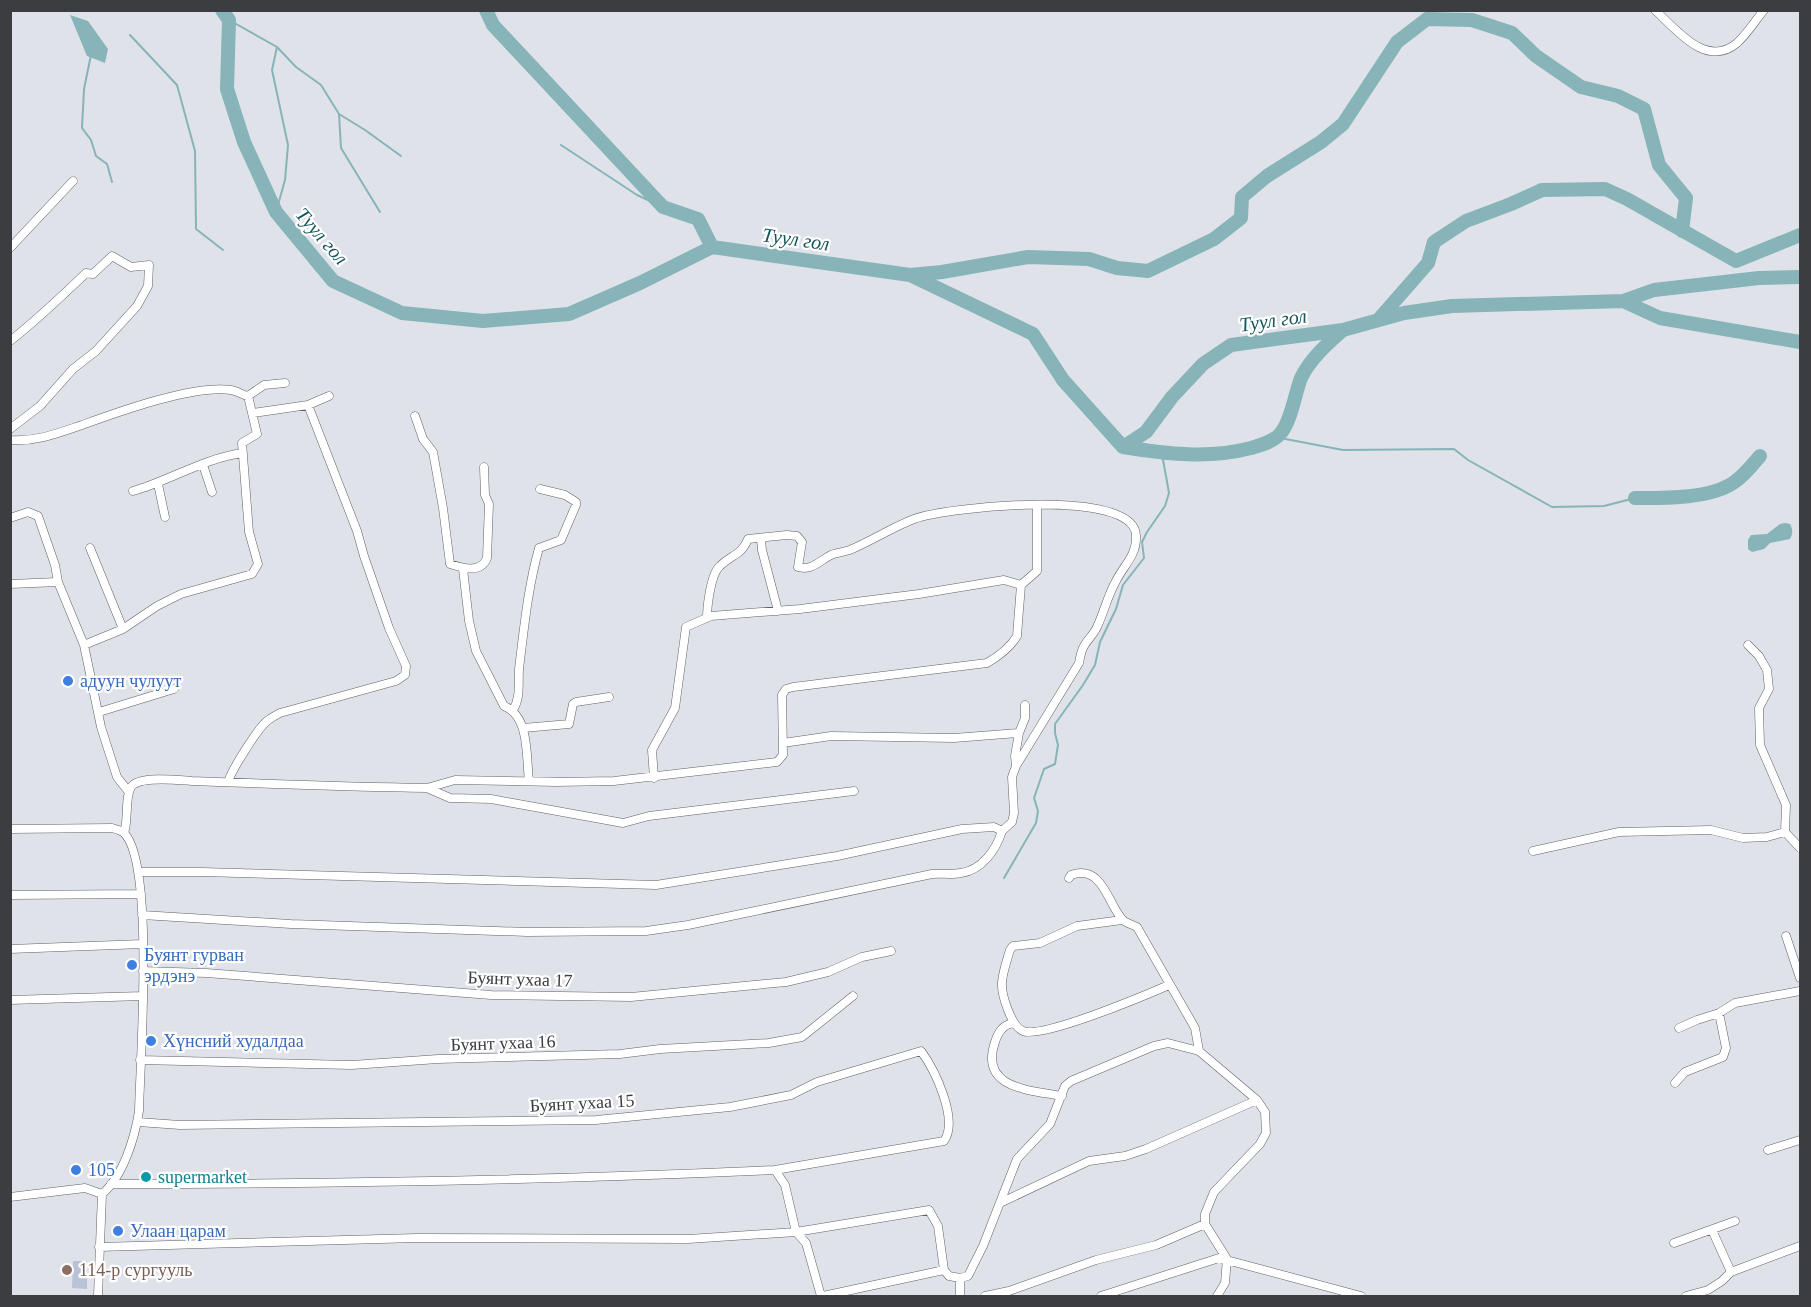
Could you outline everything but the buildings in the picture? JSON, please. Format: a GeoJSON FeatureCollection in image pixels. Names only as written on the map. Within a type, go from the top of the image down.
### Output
{"type":"FeatureCollection","features":[{"type":"Feature","properties":{"kind":"street"},"geometry":{"type":"LineString","coordinates":[[1655,10],[1688,42],[1712,51],[1726,50],[1737,43],[1764,10]]}},
{"type":"Feature","properties":{"kind":"street"},"geometry":{"type":"LineString","coordinates":[[10,248],[73,181]]}},
{"type":"Feature","properties":{"kind":"street"},"geometry":{"type":"LineString","coordinates":[[10,341],[52,306],[86,273],[93,274],[112,256],[131,267],[149,266],[148,285],[137,306],[96,351],[73,369],[40,406],[10,429]]}},
{"type":"Feature","properties":{"kind":"street"},"geometry":{"type":"LineString","coordinates":[[248,396],[264,385],[285,382]]}},
{"type":"Feature","properties":{"kind":"street"},"geometry":{"type":"LineString","coordinates":[[10,440],[25,441],[44,438],[116,413],[180,395],[208,390],[231,390],[248,396]]}},
{"type":"Feature","properties":{"kind":"street"},"geometry":{"type":"LineString","coordinates":[[84,645],[123,629],[157,606],[181,594],[252,574],[258,564],[249,532],[242,443],[257,434],[248,396]]}},
{"type":"Feature","properties":{"kind":"street"},"geometry":{"type":"LineString","coordinates":[[253,413],[308,405],[329,396]]}},
{"type":"Feature","properties":{"kind":"street"},"geometry":{"type":"LineString","coordinates":[[228,782],[231,772],[258,731],[274,716],[396,681],[405,675],[406,666],[389,628],[357,531],[308,405]]}},
{"type":"Feature","properties":{"kind":"street"},"geometry":{"type":"LineString","coordinates":[[415,416],[423,439],[433,452],[450,564],[463,569],[480,568],[488,558],[489,504],[485,495],[484,467]]}},
{"type":"Feature","properties":{"kind":"street"},"geometry":{"type":"LineString","coordinates":[[133,491],[158,484],[229,455],[243,453]]}},
{"type":"Feature","properties":{"kind":"street"},"geometry":{"type":"LineString","coordinates":[[203,465],[212,492]]}},
{"type":"Feature","properties":{"kind":"street"},"geometry":{"type":"LineString","coordinates":[[158,484],[165,517]]}},
{"type":"Feature","properties":{"kind":"street"},"geometry":{"type":"LineString","coordinates":[[513,710],[519,700],[519,669],[531,578],[539,548],[561,540],[576,505],[572,498],[540,489]]}},
{"type":"Feature","properties":{"kind":"street"},"geometry":{"type":"LineString","coordinates":[[142,915],[291,924],[527,932],[646,931],[688,925],[932,874],[959,874],[972,870],[984,862],[999,840],[1002,831],[1012,822],[1014,813],[1012,777],[1016,766],[1079,663],[1083,647],[1096,630],[1116,581],[1136,546],[1137,532],[1126,519],[1093,507],[1016,505],[949,511],[915,518],[851,550],[832,555],[812,567],[801,568],[798,567],[802,542],[797,536],[748,539],[743,550],[715,572],[707,618]]}},
{"type":"Feature","properties":{"kind":"street"},"geometry":{"type":"LineString","coordinates":[[124,833],[128,819],[128,791],[139,781],[427,788],[455,780],[614,781],[777,762],[783,755],[782,695],[786,689],[987,663],[999,656],[1017,636],[1021,585],[1037,571],[1037,505]]}},
{"type":"Feature","properties":{"kind":"street"},"geometry":{"type":"LineString","coordinates":[[10,518],[28,512],[38,516],[55,565],[58,582],[84,645],[117,777],[128,791]]}},
{"type":"Feature","properties":{"kind":"street"},"geometry":{"type":"LineString","coordinates":[[761,539],[778,611]]}},
{"type":"Feature","properties":{"kind":"street"},"geometry":{"type":"LineString","coordinates":[[90,548],[123,629]]}},
{"type":"Feature","properties":{"kind":"street"},"geometry":{"type":"LineString","coordinates":[[463,569],[469,621],[476,651],[504,706],[513,710],[523,728],[529,781]]}},
{"type":"Feature","properties":{"kind":"street"},"geometry":{"type":"LineString","coordinates":[[654,778],[652,750],[675,708],[687,627],[711,616],[778,611],[919,594],[1004,580],[1021,585]]}},
{"type":"Feature","properties":{"kind":"street"},"geometry":{"type":"LineString","coordinates":[[10,584],[58,582]]}},
{"type":"Feature","properties":{"kind":"street"},"geometry":{"type":"LineString","coordinates":[[1748,645],[1759,656],[1767,670],[1769,689],[1759,708],[1761,745],[1786,805],[1785,832],[1800,848]]}},
{"type":"Feature","properties":{"kind":"street"},"geometry":{"type":"LineString","coordinates":[[99,712],[174,689]]}},
{"type":"Feature","properties":{"kind":"street"},"geometry":{"type":"LineString","coordinates":[[523,728],[569,724],[573,704],[609,696]]}},
{"type":"Feature","properties":{"kind":"street"},"geometry":{"type":"LineString","coordinates":[[1016,766],[1015,756],[1019,733],[1025,718],[1025,705]]}},
{"type":"Feature","properties":{"kind":"street"},"geometry":{"type":"LineString","coordinates":[[783,743],[831,736],[954,738],[1019,733]]}},
{"type":"Feature","properties":{"kind":"street"},"geometry":{"type":"LineString","coordinates":[[427,788],[450,798],[491,799],[623,823],[649,816],[854,791]]}},
{"type":"Feature","properties":{"kind":"street"},"geometry":{"type":"LineString","coordinates":[[139,872],[656,885],[837,855],[962,829],[994,827],[1002,831]]}},
{"type":"Feature","properties":{"kind":"street"},"geometry":{"type":"LineString","coordinates":[[10,829],[112,828],[124,833],[130,841],[139,872],[143,996],[138,1122],[123,1163],[111,1184],[102,1194],[98,1296]]}},
{"type":"Feature","properties":{"kind":"street"},"geometry":{"type":"LineString","coordinates":[[1533,851],[1619,832],[1712,830],[1743,838],[1767,837],[1785,832]]}},
{"type":"Feature","properties":{"kind":"street"},"geometry":{"type":"LineString","coordinates":[[1069,878],[1071,874],[1086,874],[1101,882],[1122,920]]}},
{"type":"Feature","properties":{"kind":"street"},"geometry":{"type":"LineString","coordinates":[[10,895],[141,894]]}},
{"type":"Feature","properties":{"kind":"street"},"geometry":{"type":"LineString","coordinates":[[1169,985],[1096,1014],[1037,1032],[1022,1031],[1013,1023],[1003,994],[1002,983],[1010,950],[1014,946],[1040,943],[1077,926],[1122,920],[1137,927],[1195,1028],[1200,1051]]}},
{"type":"Feature","properties":{"kind":"street"},"geometry":{"type":"LineString","coordinates":[[1786,936],[1800,978]]}},
{"type":"Feature","properties":{"kind":"street"},"geometry":{"type":"LineString","coordinates":[[10,949],[143,944]]}},
{"type":"Feature","properties":{"kind":"street","name":"Буянт ухаа 17"},"geometry":{"type":"LineString","coordinates":[[143,971],[206,973],[491,995],[631,997],[786,982],[828,972],[862,957],[891,951]]}},
{"type":"Feature","properties":{"kind":"street"},"geometry":{"type":"LineString","coordinates":[[1679,1028],[1719,1013],[1735,1003],[1800,991]]}},
{"type":"Feature","properties":{"kind":"street"},"geometry":{"type":"LineString","coordinates":[[10,1000],[143,996]]}},
{"type":"Feature","properties":{"kind":"street","name":"Буянт ухаа 16"},"geometry":{"type":"LineString","coordinates":[[140,1060],[352,1065],[438,1059],[620,1054],[660,1049],[769,1043],[802,1036],[853,996]]}},
{"type":"Feature","properties":{"kind":"street"},"geometry":{"type":"LineString","coordinates":[[1675,1083],[1685,1072],[1723,1057],[1726,1048],[1719,1013]]}},
{"type":"Feature","properties":{"kind":"street"},"geometry":{"type":"LineString","coordinates":[[1013,1023],[1003,1027],[994,1044],[991,1056],[992,1065],[999,1078],[1011,1085],[1062,1096]]}},
{"type":"Feature","properties":{"kind":"street"},"geometry":{"type":"LineString","coordinates":[[99,1247],[417,1238],[688,1239],[796,1232],[929,1210],[938,1227],[944,1270],[949,1276],[960,1278],[968,1276],[1017,1159],[1050,1125],[1065,1086],[1071,1081],[1155,1046],[1168,1043],[1200,1051],[1257,1100],[1265,1112],[1266,1133],[1260,1144],[1214,1192],[1205,1214],[1205,1224],[1227,1259],[1225,1283],[1217,1296]]}},
{"type":"Feature","properties":{"kind":"street","name":"Буянт ухаа 15"},"geometry":{"type":"LineString","coordinates":[[138,1122],[180,1125],[596,1120],[730,1107],[791,1095],[817,1082],[921,1051],[936,1076],[947,1106],[948,1135],[944,1141],[775,1170]]}},
{"type":"Feature","properties":{"kind":"street"},"geometry":{"type":"LineString","coordinates":[[1000,1203],[1089,1161],[1125,1156],[1146,1149],[1257,1100]]}},
{"type":"Feature","properties":{"kind":"street"},"geometry":{"type":"LineString","coordinates":[[1768,1150],[1800,1140]]}},
{"type":"Feature","properties":{"kind":"street"},"geometry":{"type":"LineString","coordinates":[[111,1184],[339,1184],[604,1178],[775,1170],[784,1185],[796,1232],[806,1243],[822,1296],[944,1270]]}},
{"type":"Feature","properties":{"kind":"street"},"geometry":{"type":"LineString","coordinates":[[10,1197],[85,1188],[102,1194]]}},
{"type":"Feature","properties":{"kind":"street"},"geometry":{"type":"LineString","coordinates":[[1674,1243],[1735,1221]]}},
{"type":"Feature","properties":{"kind":"street"},"geometry":{"type":"LineString","coordinates":[[985,1296],[1009,1291],[1096,1260],[1156,1245],[1205,1224]]}},
{"type":"Feature","properties":{"kind":"street"},"geometry":{"type":"LineString","coordinates":[[1712,1230],[1731,1272]]}},
{"type":"Feature","properties":{"kind":"street"},"geometry":{"type":"LineString","coordinates":[[1686,1296],[1708,1290],[1731,1272],[1800,1246]]}},
{"type":"Feature","properties":{"kind":"street"},"geometry":{"type":"LineString","coordinates":[[1101,1296],[1220,1258],[1361,1296]]}},
{"type":"Feature","properties":{"kind":"street"},"geometry":{"type":"LineString","coordinates":[[960,1278],[960,1296]]}},
{"type":"Feature","properties":{"kind":"shaded area"},"geometry":{"type":"Polygon","coordinates":[[[70,15],[88,21],[108,49],[105,63],[87,56],[70,15]]]}},
{"type":"Feature","properties":{"kind":"shaded area"},"geometry":{"type":"Polygon","coordinates":[[[1785,523],[1790,524],[1792,528],[1790,539],[1770,543],[1764,549],[1752,552],[1748,549],[1748,540],[1751,535],[1767,534],[1785,523]]]}},
{"type":"Feature","properties":{"kind":"shaded area"},"geometry":{"type":"Polygon","coordinates":[[[73,1261],[87,1261],[87,1289],[72,1288],[73,1261]]]}},
{"type":"Feature","properties":{"kind":"waterway","name":"Туул гол"},"geometry":{"type":"LineString","coordinates":[[222,10],[229,20],[227,89],[244,142],[276,212],[333,281],[402,313],[483,321],[569,314],[640,283],[712,247],[910,275],[1033,334],[1063,380],[1123,447],[1146,432],[1172,397],[1203,364],[1231,345],[1343,330],[1404,313],[1452,306],[1623,301],[1654,290],[1759,278],[1800,277]]}},
{"type":"Feature","properties":{"kind":"waterway","name":"Туул гол"},"geometry":{"type":"LineString","coordinates":[[486,10],[493,25],[663,207],[698,219],[712,247]]}},
{"type":"Feature","properties":{"kind":"waterway"},"geometry":{"type":"LineString","coordinates":[[910,275],[942,272],[1028,257],[1089,259],[1117,268],[1148,271],[1214,239],[1241,218],[1242,197],[1267,176],[1321,142],[1343,124],[1397,42],[1427,19],[1472,20],[1512,33],[1536,56],[1581,87],[1618,96],[1644,109],[1659,165],[1686,198],[1682,231]]}},
{"type":"Feature","properties":{"kind":"waterway"},"geometry":{"type":"LineString","coordinates":[[229,20],[277,47],[272,70],[288,145],[285,180],[276,212]]}},
{"type":"Feature","properties":{"kind":"waterway"},"geometry":{"type":"LineString","coordinates":[[130,35],[177,85],[195,151],[196,229],[223,250]]}},
{"type":"Feature","properties":{"kind":"waterway"},"geometry":{"type":"LineString","coordinates":[[277,47],[296,67],[321,85],[339,114],[401,156]]}},
{"type":"Feature","properties":{"kind":"waterway"},"geometry":{"type":"LineString","coordinates":[[91,55],[84,89],[82,128],[91,140],[96,156],[107,164],[112,182]]}},
{"type":"Feature","properties":{"kind":"waterway"},"geometry":{"type":"LineString","coordinates":[[339,114],[341,148],[380,212]]}},
{"type":"Feature","properties":{"kind":"waterway"},"geometry":{"type":"LineString","coordinates":[[561,145],[637,195],[663,207]]}},
{"type":"Feature","properties":{"kind":"waterway","name":"Туул гол"},"geometry":{"type":"LineString","coordinates":[[1379,319],[1428,263],[1434,242],[1466,221],[1542,190],[1605,189],[1627,199],[1736,261],[1800,235]]}},
{"type":"Feature","properties":{"kind":"waterway"},"geometry":{"type":"LineString","coordinates":[[1623,301],[1660,318],[1800,342]]}},
{"type":"Feature","properties":{"kind":"waterway"},"geometry":{"type":"LineString","coordinates":[[1123,447],[1204,454],[1251,448],[1270,441],[1284,429],[1301,378],[1309,364],[1343,330]]}},
{"type":"Feature","properties":{"kind":"waterway"},"geometry":{"type":"LineString","coordinates":[[1275,437],[1343,450],[1454,449],[1468,460],[1552,507],[1604,506],[1635,498]]}},
{"type":"Feature","properties":{"kind":"waterway"},"geometry":{"type":"LineString","coordinates":[[1004,878],[1036,823],[1038,811],[1034,798],[1044,769],[1055,764],[1058,745],[1055,724],[1095,665],[1100,642],[1116,609],[1123,585],[1144,558],[1142,542],[1165,506],[1169,493],[1162,454]]}},
{"type":"Feature","properties":{"kind":"waterway"},"geometry":{"type":"LineString","coordinates":[[1635,498],[1699,495],[1712,492],[1733,483],[1760,456]]}},
{"type":"Feature","properties":{"kind":"place","name":"адуун чулуут"},"geometry":{"type":"Point","coordinates":[68,681]}},
{"type":"Feature","properties":{"kind":"place","name":"Буянт гурван эрдэнэ"},"geometry":{"type":"Point","coordinates":[132,965]}},
{"type":"Feature","properties":{"kind":"place","name":"Хүнсний худалдаа"},"geometry":{"type":"Point","coordinates":[151,1041]}},
{"type":"Feature","properties":{"kind":"place","name":"105"},"geometry":{"type":"Point","coordinates":[76,1170]}},
{"type":"Feature","properties":{"kind":"place","name":"supermarket"},"geometry":{"type":"Point","coordinates":[146,1177]}},
{"type":"Feature","properties":{"kind":"place","name":"Улаан царам"},"geometry":{"type":"Point","coordinates":[118,1231]}},
{"type":"Feature","properties":{"kind":"place","name":"114-р сургууль"},"geometry":{"type":"Point","coordinates":[67,1270]}}]}
